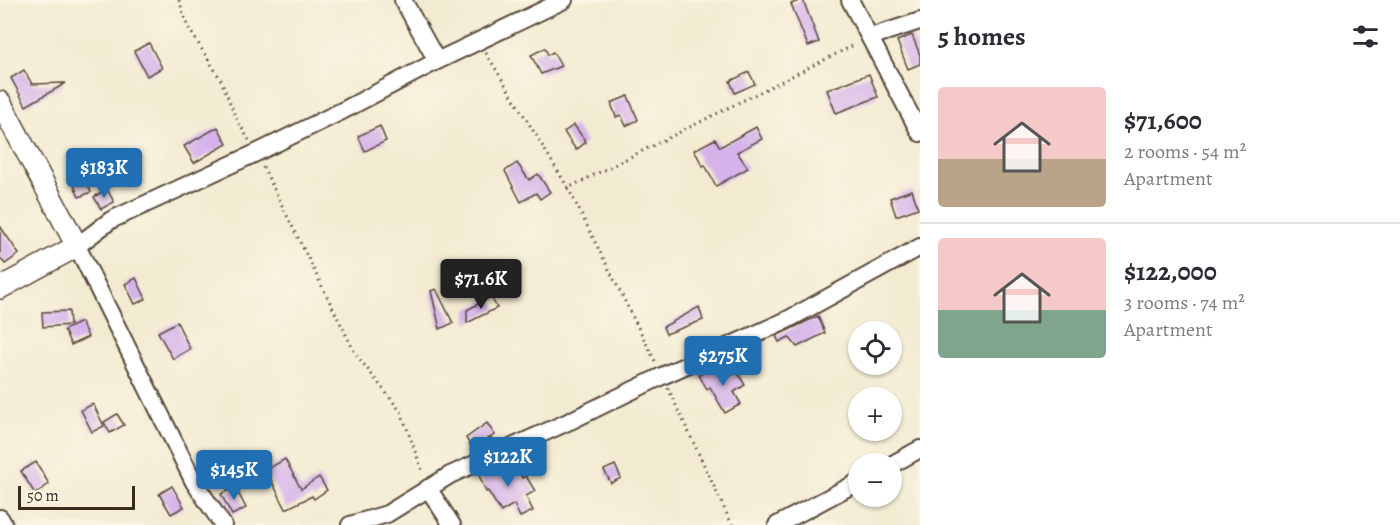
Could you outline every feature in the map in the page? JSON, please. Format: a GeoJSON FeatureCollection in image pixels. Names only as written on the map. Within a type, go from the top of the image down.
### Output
{"type":"FeatureCollection","features":[{"type":"Feature","properties":{"kind":"street"},"geometry":{"type":"LineString","coordinates":[[403,0],[437,61]]}},
{"type":"Feature","properties":{"kind":"street"},"geometry":{"type":"LineString","coordinates":[[0,288],[77,246],[111,220],[256,153],[437,61],[564,0]]}},
{"type":"Feature","properties":{"kind":"street"},"geometry":{"type":"LineString","coordinates":[[850,0],[920,133]]}},
{"type":"Feature","properties":{"kind":"street"},"geometry":{"type":"LineString","coordinates":[[870,37],[920,21]]}},
{"type":"Feature","properties":{"kind":"street"},"geometry":{"type":"LineString","coordinates":[[0,102],[77,246],[194,482],[223,525]]}},
{"type":"Feature","properties":{"kind":"street"},"geometry":{"type":"LineString","coordinates":[[350,525],[387,514],[450,475],[787,320],[920,247]]}},
{"type":"Feature","properties":{"kind":"street"},"geometry":{"type":"LineString","coordinates":[[902,459],[920,449]]}},
{"type":"Feature","properties":{"kind":"street"},"geometry":{"type":"LineString","coordinates":[[777,525],[848,487]]}},
{"type":"Feature","properties":{"kind":"street"},"geometry":{"type":"LineString","coordinates":[[428,489],[452,525]]}},
{"type":"Feature","properties":{"kind":"street"},"geometry":{"type":"LineString","coordinates":[[0,518],[4,525]]}},
{"type":"Feature","properties":{"kind":"path"},"geometry":{"type":"LineString","coordinates":[[179,0],[188,27],[221,81],[237,120],[256,153],[355,353],[401,412],[428,489]]}},
{"type":"Feature","properties":{"kind":"path"},"geometry":{"type":"LineString","coordinates":[[568,188],[870,37]]}},
{"type":"Feature","properties":{"kind":"path"},"geometry":{"type":"LineString","coordinates":[[479,41],[568,188],[662,376],[732,525]]}},
{"type":"Feature","properties":{"kind":"building"},"geometry":{"type":"Polygon","coordinates":[[[803,0],[819,42],[808,46],[791,4],[803,0]]]}},
{"type":"Feature","properties":{"kind":"building"},"geometry":{"type":"Polygon","coordinates":[[[912,35],[920,55],[920,64],[908,69],[897,41],[912,35]]]}},
{"type":"Feature","properties":{"kind":"building"},"geometry":{"type":"Polygon","coordinates":[[[149,43],[162,68],[147,76],[134,51],[149,43]]]}},
{"type":"Feature","properties":{"kind":"building"},"geometry":{"type":"Polygon","coordinates":[[[545,48],[548,55],[553,52],[561,66],[541,74],[531,55],[545,48]]]}},
{"type":"Feature","properties":{"kind":"building"},"geometry":{"type":"Polygon","coordinates":[[[24,70],[32,84],[66,83],[26,106],[11,78],[24,70]]]}},
{"type":"Feature","properties":{"kind":"building"},"geometry":{"type":"Polygon","coordinates":[[[749,72],[755,84],[735,93],[730,81],[749,72]]]}},
{"type":"Feature","properties":{"kind":"building"},"geometry":{"type":"Polygon","coordinates":[[[869,74],[878,97],[836,113],[827,90],[869,74]]]}},
{"type":"Feature","properties":{"kind":"building"},"geometry":{"type":"Polygon","coordinates":[[[628,96],[638,120],[626,126],[621,115],[616,117],[611,103],[628,96]]]}},
{"type":"Feature","properties":{"kind":"building"},"geometry":{"type":"Polygon","coordinates":[[[574,125],[586,142],[576,150],[564,132],[574,125]]]}},
{"type":"Feature","properties":{"kind":"building"},"geometry":{"type":"Polygon","coordinates":[[[380,126],[386,141],[365,151],[358,136],[380,126]]]}},
{"type":"Feature","properties":{"kind":"building"},"geometry":{"type":"Polygon","coordinates":[[[218,127],[227,144],[194,163],[184,146],[218,127]]]}},
{"type":"Feature","properties":{"kind":"building"},"geometry":{"type":"Polygon","coordinates":[[[756,127],[762,139],[737,152],[748,168],[716,186],[694,150],[715,139],[720,147],[756,127]]]}},
{"type":"Feature","properties":{"kind":"building"},"geometry":{"type":"Polygon","coordinates":[[[517,163],[529,180],[538,174],[550,192],[540,199],[536,193],[521,202],[505,171],[517,163]]]}},
{"type":"Feature","properties":{"kind":"building"},"geometry":{"type":"Polygon","coordinates":[[[82,171],[91,192],[79,197],[70,176],[82,171]]]}},
{"type":"Feature","properties":{"kind":"building"},"geometry":{"type":"Polygon","coordinates":[[[107,189],[114,202],[101,209],[94,197],[107,189]]]}},
{"type":"Feature","properties":{"kind":"building"},"geometry":{"type":"Polygon","coordinates":[[[912,190],[918,208],[896,216],[890,198],[912,190]]]}},
{"type":"Feature","properties":{"kind":"building"},"geometry":{"type":"Polygon","coordinates":[[[0,226],[19,254],[5,264],[0,258],[0,226]]]}},
{"type":"Feature","properties":{"kind":"building"},"geometry":{"type":"Polygon","coordinates":[[[136,278],[146,299],[135,304],[125,284],[136,278]]]}},
{"type":"Feature","properties":{"kind":"building"},"geometry":{"type":"Polygon","coordinates":[[[436,289],[453,323],[440,329],[431,291],[436,289]]]}},
{"type":"Feature","properties":{"kind":"building"},"geometry":{"type":"Polygon","coordinates":[[[491,297],[497,308],[467,323],[467,310],[491,297]]]}},
{"type":"Feature","properties":{"kind":"building"},"geometry":{"type":"Polygon","coordinates":[[[699,307],[703,320],[666,334],[663,327],[699,307]]]}},
{"type":"Feature","properties":{"kind":"building"},"geometry":{"type":"Polygon","coordinates":[[[69,311],[70,325],[43,327],[42,312],[69,311]]]}},
{"type":"Feature","properties":{"kind":"building"},"geometry":{"type":"Polygon","coordinates":[[[818,316],[825,333],[797,347],[789,337],[779,342],[776,336],[818,316]]]}},
{"type":"Feature","properties":{"kind":"building"},"geometry":{"type":"Polygon","coordinates":[[[81,322],[88,337],[71,345],[64,330],[81,322]]]}},
{"type":"Feature","properties":{"kind":"building"},"geometry":{"type":"Polygon","coordinates":[[[177,322],[190,349],[173,359],[158,332],[177,322]]]}},
{"type":"Feature","properties":{"kind":"building"},"geometry":{"type":"Polygon","coordinates":[[[719,364],[727,378],[737,372],[745,385],[734,392],[741,404],[725,413],[710,387],[707,389],[699,375],[719,364]]]}},
{"type":"Feature","properties":{"kind":"building"},"geometry":{"type":"Polygon","coordinates":[[[93,404],[104,426],[92,432],[81,410],[93,404]]]}},
{"type":"Feature","properties":{"kind":"building"},"geometry":{"type":"Polygon","coordinates":[[[117,414],[124,425],[110,433],[104,422],[117,414]]]}},
{"type":"Feature","properties":{"kind":"building"},"geometry":{"type":"Polygon","coordinates":[[[487,423],[495,435],[472,448],[466,438],[487,423]]]}},
{"type":"Feature","properties":{"kind":"building"},"geometry":{"type":"Polygon","coordinates":[[[285,459],[301,489],[319,477],[327,490],[314,499],[312,496],[286,509],[266,470],[285,459]]]}},
{"type":"Feature","properties":{"kind":"building"},"geometry":{"type":"Polygon","coordinates":[[[514,459],[522,478],[526,476],[535,491],[526,496],[533,511],[520,517],[514,504],[501,512],[488,491],[486,492],[479,475],[514,459]]]}},
{"type":"Feature","properties":{"kind":"building"},"geometry":{"type":"Polygon","coordinates":[[[36,462],[49,484],[35,494],[21,471],[36,462]]]}},
{"type":"Feature","properties":{"kind":"building"},"geometry":{"type":"Polygon","coordinates":[[[615,465],[621,478],[611,483],[604,470],[615,465]]]}},
{"type":"Feature","properties":{"kind":"building"},"geometry":{"type":"Polygon","coordinates":[[[172,486],[184,507],[171,514],[159,494],[172,486]]]}},
{"type":"Feature","properties":{"kind":"building"},"geometry":{"type":"Polygon","coordinates":[[[235,487],[246,508],[232,515],[221,494],[235,487]]]}}]}
